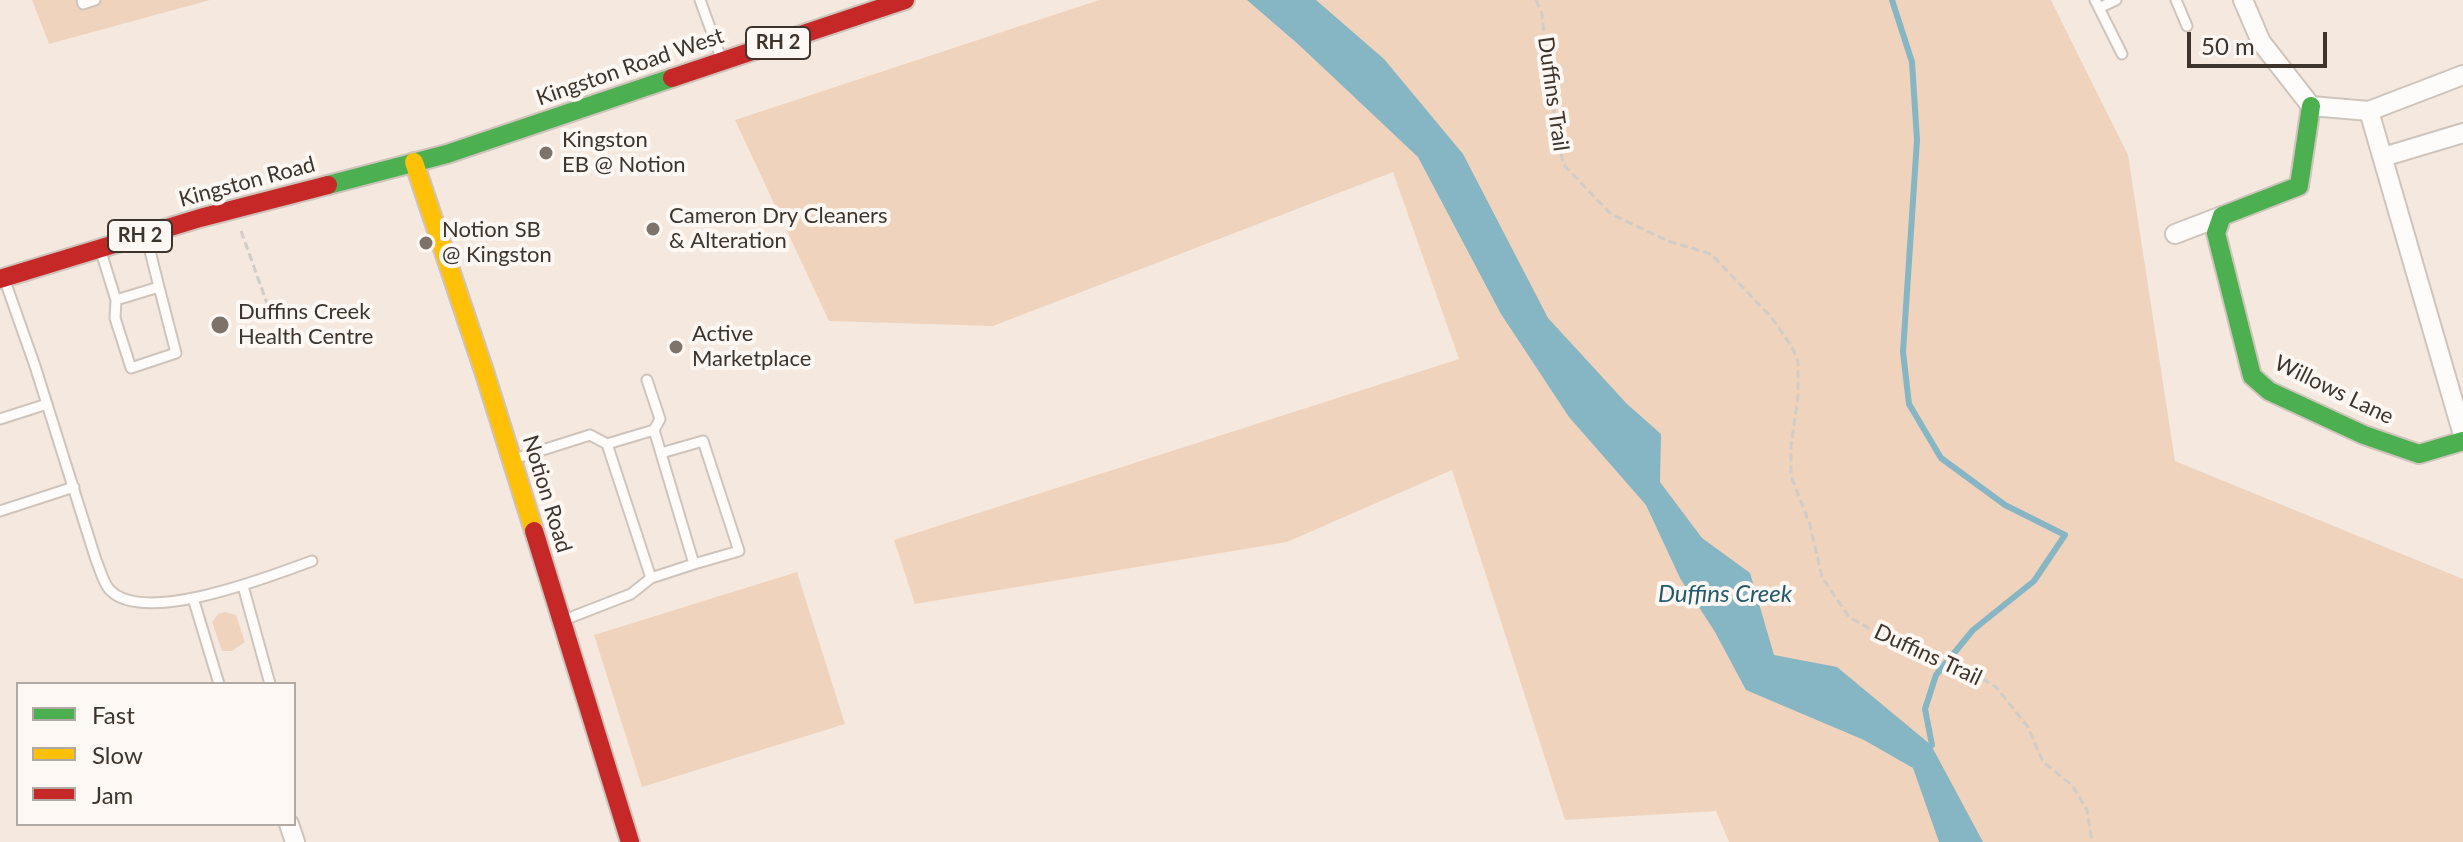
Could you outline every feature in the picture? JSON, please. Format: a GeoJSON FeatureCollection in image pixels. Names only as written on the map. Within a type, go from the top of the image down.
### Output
{"type":"FeatureCollection","features":[{"type":"Feature","properties":{"kind":"street","name":"Kingston Road West"},"geometry":{"type":"LineString","coordinates":[[414,162],[905,0]]}},
{"type":"Feature","properties":{"kind":"street"},"geometry":{"type":"LineString","coordinates":[[2175,234],[2299,186],[2311,106],[2261,42],[2243,0]]}},
{"type":"Feature","properties":{"kind":"street"},"geometry":{"type":"LineString","coordinates":[[2311,106],[2369,111],[2463,75]]}},
{"type":"Feature","properties":{"kind":"street","name":"Willows Lane"},"geometry":{"type":"LineString","coordinates":[[2222,216],[2216,233],[2252,376],[2269,391],[2350,429],[2419,454],[2463,438],[2369,111]]}},
{"type":"Feature","properties":{"kind":"street"},"geometry":{"type":"LineString","coordinates":[[2383,157],[2463,133]]}},
{"type":"Feature","properties":{"kind":"street","name":"Kingston Road"},"geometry":{"type":"LineString","coordinates":[[2,278],[146,234],[414,162]]}},
{"type":"Feature","properties":{"kind":"street","name":"Notion Road"},"geometry":{"type":"LineString","coordinates":[[414,162],[630,842]]}},
{"type":"Feature","properties":{"kind":"lane"},"geometry":{"type":"LineString","coordinates":[[82,0],[83,4],[95,0]]}},
{"type":"Feature","properties":{"kind":"lane"},"geometry":{"type":"LineString","coordinates":[[700,0],[723,61]]}},
{"type":"Feature","properties":{"kind":"lane"},"geometry":{"type":"LineString","coordinates":[[2116,0],[2097,4],[2122,54]]}},
{"type":"Feature","properties":{"kind":"lane"},"geometry":{"type":"LineString","coordinates":[[2176,0],[2187,26]]}},
{"type":"Feature","properties":{"kind":"lane"},"geometry":{"type":"LineString","coordinates":[[100,249],[116,300],[115,318],[131,368],[176,353],[146,234]]}},
{"type":"Feature","properties":{"kind":"lane"},"geometry":{"type":"LineString","coordinates":[[2,278],[108,589],[126,601],[142,604],[193,598],[243,586],[312,561]]}},
{"type":"Feature","properties":{"kind":"lane"},"geometry":{"type":"LineString","coordinates":[[116,300],[159,287]]}},
{"type":"Feature","properties":{"kind":"lane"},"geometry":{"type":"LineString","coordinates":[[607,444],[654,430],[660,419],[647,380]]}},
{"type":"Feature","properties":{"kind":"lane"},"geometry":{"type":"LineString","coordinates":[[0,419],[47,404]]}},
{"type":"Feature","properties":{"kind":"lane"},"geometry":{"type":"LineString","coordinates":[[654,430],[694,564]]}},
{"type":"Feature","properties":{"kind":"lane"},"geometry":{"type":"LineString","coordinates":[[511,460],[590,435],[607,444],[651,578]]}},
{"type":"Feature","properties":{"kind":"lane"},"geometry":{"type":"LineString","coordinates":[[561,621],[631,594],[651,578],[739,551],[703,441],[661,453]]}},
{"type":"Feature","properties":{"kind":"lane"},"geometry":{"type":"LineString","coordinates":[[0,511],[74,487]]}},
{"type":"Feature","properties":{"kind":"lane"},"geometry":{"type":"LineString","coordinates":[[243,586],[269,682]]}},
{"type":"Feature","properties":{"kind":"lane"},"geometry":{"type":"LineString","coordinates":[[193,598],[218,682]]}},
{"type":"Feature","properties":{"kind":"path","name":"Duffins Trail"},"geometry":{"type":"LineString","coordinates":[[1536,0],[1542,14],[1549,84],[1563,164],[1611,214],[1668,241],[1711,254],[1772,318],[1798,362],[1791,476],[1810,525],[1822,577],[1849,617],[1879,634],[1956,663],[1996,687],[2028,727],[2043,762],[2072,785],[2087,810],[2092,842]]}},
{"type":"Feature","properties":{"kind":"path"},"geometry":{"type":"LineString","coordinates":[[234,210],[268,306]]}},
{"type":"Feature","properties":{"kind":"shaded area"},"geometry":{"type":"Polygon","coordinates":[[[32,0],[210,0],[49,44],[32,0]]]}},
{"type":"Feature","properties":{"kind":"shaded area"},"geometry":{"type":"Polygon","coordinates":[[[1099,0],[2051,0],[2128,155],[2175,461],[2463,579],[2463,842],[1729,842],[1716,811],[1565,820],[1452,470],[1287,542],[915,604],[894,540],[1459,359],[1393,172],[993,326],[829,321],[735,120],[1099,0]]]}},
{"type":"Feature","properties":{"kind":"shaded area"},"geometry":{"type":"Polygon","coordinates":[[[797,572],[845,724],[642,787],[594,635],[797,572]]]}},
{"type":"Feature","properties":{"kind":"shaded area"},"geometry":{"type":"Polygon","coordinates":[[[218,614],[236,615],[245,642],[232,651],[222,651],[212,622],[218,614]]]}},
{"type":"Feature","properties":{"kind":"water","name":"Duffins Creek"},"geometry":{"type":"Polygon","coordinates":[[[1247,0],[1316,0],[1384,59],[1463,154],[1548,318],[1627,404],[1661,434],[1660,482],[1702,538],[1750,573],[1774,655],[1837,667],[1931,745],[1983,842],[1939,842],[1913,768],[1864,740],[1746,690],[1715,632],[1680,578],[1646,505],[1569,417],[1501,314],[1418,157],[1247,0]]]}},
{"type":"Feature","properties":{"kind":"waterway"},"geometry":{"type":"LineString","coordinates":[[1892,0],[1912,62],[1917,140],[1903,352],[1909,404],[1941,458],[2005,505],[2065,535],[2034,581],[1973,630],[1936,675],[1925,709],[1932,745]]}},
{"type":"Feature","properties":{"kind":"traffic: fast"},"geometry":{"type":"LineString","coordinates":[[328,185],[447,154],[672,78]]}},
{"type":"Feature","properties":{"kind":"traffic: fast"},"geometry":{"type":"LineString","coordinates":[[2311,106],[2299,186],[2222,216],[2216,233],[2252,376],[2269,391],[2364,435],[2419,454],[2463,441]]}},
{"type":"Feature","properties":{"kind":"traffic: slow"},"geometry":{"type":"LineString","coordinates":[[414,162],[534,531]]}},
{"type":"Feature","properties":{"kind":"traffic: jam"},"geometry":{"type":"LineString","coordinates":[[672,78],[905,0]]}},
{"type":"Feature","properties":{"kind":"traffic: jam"},"geometry":{"type":"LineString","coordinates":[[0,279],[200,218],[328,185]]}},
{"type":"Feature","properties":{"kind":"traffic: jam"},"geometry":{"type":"LineString","coordinates":[[534,531],[630,842]]}},
{"type":"Feature","properties":{"kind":"place","name":"Kingston EB @ Notion"},"geometry":{"type":"Point","coordinates":[546,153]}},
{"type":"Feature","properties":{"kind":"place","name":"Cameron Dry Cleaners & Alteration"},"geometry":{"type":"Point","coordinates":[653,229]}},
{"type":"Feature","properties":{"kind":"place","name":"Notion SB @ Kingston"},"geometry":{"type":"Point","coordinates":[426,243]}},
{"type":"Feature","properties":{"kind":"place","name":"Duffins Creek Health Centre"},"geometry":{"type":"Point","coordinates":[220,325]}},
{"type":"Feature","properties":{"kind":"place","name":"Active Marketplace"},"geometry":{"type":"Point","coordinates":[676,347]}}]}
